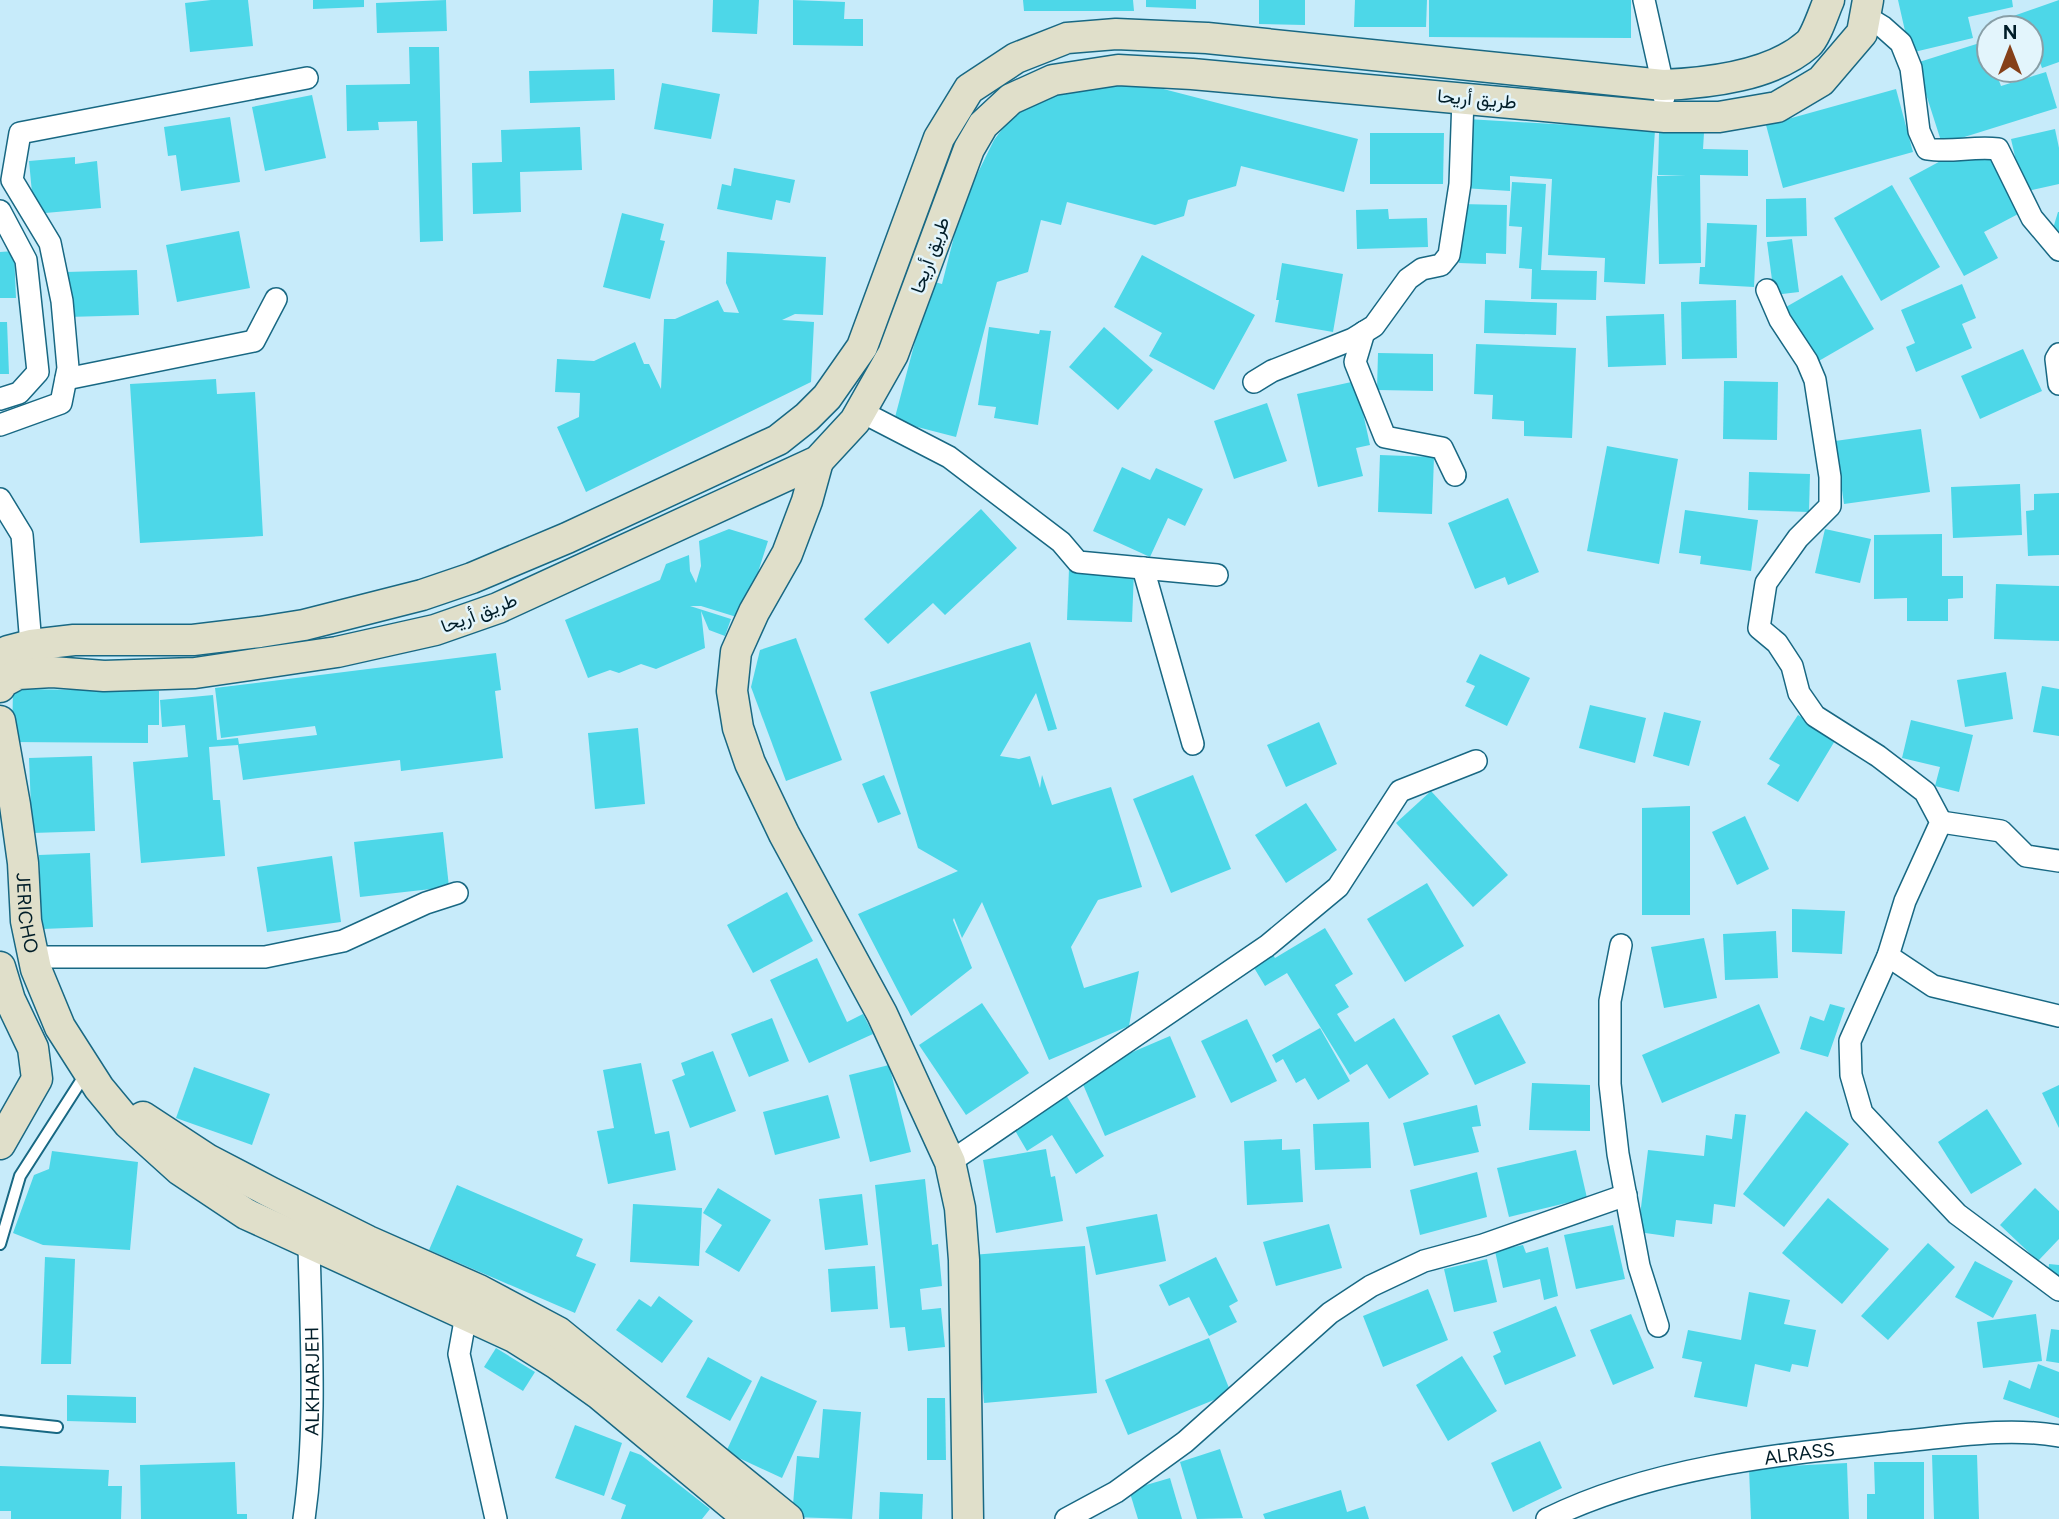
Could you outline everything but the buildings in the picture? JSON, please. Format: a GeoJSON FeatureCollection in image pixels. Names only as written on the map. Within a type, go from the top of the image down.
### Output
{"type":"FeatureCollection","features":[{"type":"Feature","properties":{"kind":"main road","name":"طريق أريحا"},"geometry":{"type":"LineString","coordinates":[[193,640],[304,625],[460,582],[567,538],[626,508],[778,440],[807,417],[834,387],[862,347],[939,138],[969,89],[1016,58],[1067,38],[1116,34],[1207,38],[1663,85],[1708,83],[1773,65],[1810,43],[1829,0]]}},
{"type":"Feature","properties":{"kind":"main road","name":"طريق أريحا"},"geometry":{"type":"LineString","coordinates":[[0,687],[3,682],[18,674],[52,672],[117,676],[195,673],[337,652],[435,631],[498,608],[818,460],[855,421],[893,354],[969,149],[983,125],[1012,99],[1053,80],[1118,69],[1463,97],[1665,117],[1719,117],[1776,107],[1821,81],[1862,33],[1867,8]]}},
{"type":"Feature","properties":{"kind":"main road"},"geometry":{"type":"LineString","coordinates":[[742,457],[759,489]]}},
{"type":"Feature","properties":{"kind":"main road"},"geometry":{"type":"LineString","coordinates":[[818,460],[807,501],[787,554],[754,612],[736,652],[732,691],[738,728],[750,763],[784,834],[882,1014],[950,1162],[960,1208],[964,1260],[968,1519]]}},
{"type":"Feature","properties":{"kind":"main road"},"geometry":{"type":"LineString","coordinates":[[0,661],[8,651],[74,640],[193,640],[195,673]]}},
{"type":"Feature","properties":{"kind":"main road","name":"JERICHO"},"geometry":{"type":"LineString","coordinates":[[0,722],[23,863],[26,921],[36,969],[60,1027],[93,1080],[128,1124],[180,1170],[246,1214],[309,1245],[472,1303]]}},
{"type":"Feature","properties":{"kind":"main road"},"geometry":{"type":"LineString","coordinates":[[0,967],[5,1001],[33,1048],[37,1079],[0,1144]]}},
{"type":"Feature","properties":{"kind":"main road"},"geometry":{"type":"LineString","coordinates":[[93,1080],[207,1158],[369,1241],[472,1303],[514,1337],[578,1379],[749,1519]]}},
{"type":"Feature","properties":{"kind":"main road"},"geometry":{"type":"LineString","coordinates":[[472,1303],[558,1332],[788,1519]]}},
{"type":"Feature","properties":{"kind":"street"},"geometry":{"type":"LineString","coordinates":[[1644,0],[1663,85],[1665,117]]}},
{"type":"Feature","properties":{"kind":"street"},"geometry":{"type":"LineString","coordinates":[[1867,8],[1901,43],[1912,68],[1919,131],[1927,149],[1944,152],[1980,147],[1997,149],[2032,218],[2059,250]]}},
{"type":"Feature","properties":{"kind":"street"},"geometry":{"type":"LineString","coordinates":[[0,425],[61,403],[68,368],[62,301],[50,243],[12,180],[20,133],[307,78]]}},
{"type":"Feature","properties":{"kind":"street"},"geometry":{"type":"LineString","coordinates":[[1254,382],[1272,371],[1353,339],[1374,327],[1408,279],[1422,269],[1441,265],[1449,255],[1460,184],[1463,97]]}},
{"type":"Feature","properties":{"kind":"street"},"geometry":{"type":"LineString","coordinates":[[0,211],[26,260],[37,372],[19,393],[0,399]]}},
{"type":"Feature","properties":{"kind":"street"},"geometry":{"type":"LineString","coordinates":[[1767,290],[1780,320],[1807,361],[1815,380],[1830,487],[1830,506],[1798,538],[1766,583],[1759,628],[1777,643],[1792,666],[1799,694],[1815,716],[1925,792],[1941,822]]}},
{"type":"Feature","properties":{"kind":"street"},"geometry":{"type":"LineString","coordinates":[[66,379],[254,341],[276,299]]}},
{"type":"Feature","properties":{"kind":"street"},"geometry":{"type":"LineString","coordinates":[[1364,332],[1354,362],[1384,437],[1442,448],[1455,475]]}},
{"type":"Feature","properties":{"kind":"street"},"geometry":{"type":"LineString","coordinates":[[2059,354],[2056,359],[2059,384]]}},
{"type":"Feature","properties":{"kind":"street"},"geometry":{"type":"LineString","coordinates":[[860,411],[949,457],[1061,542],[1078,562],[1217,575]]}},
{"type":"Feature","properties":{"kind":"street"},"geometry":{"type":"LineString","coordinates":[[0,499],[22,536],[32,645]]}},
{"type":"Feature","properties":{"kind":"street"},"geometry":{"type":"LineString","coordinates":[[1143,568],[1193,744]]}},
{"type":"Feature","properties":{"kind":"street"},"geometry":{"type":"LineString","coordinates":[[950,1162],[1267,946],[1328,896],[1338,887],[1400,791],[1476,761]]}},
{"type":"Feature","properties":{"kind":"street"},"geometry":{"type":"LineString","coordinates":[[1941,822],[2001,831],[2026,856],[2059,860]]}},
{"type":"Feature","properties":{"kind":"street"},"geometry":{"type":"LineString","coordinates":[[1941,822],[1905,901],[1888,956],[1850,1041],[1851,1075],[1862,1113],[1956,1214],[2059,1290]]}},
{"type":"Feature","properties":{"kind":"street"},"geometry":{"type":"LineString","coordinates":[[33,957],[265,957],[344,941],[426,903],[457,893]]}},
{"type":"Feature","properties":{"kind":"street"},"geometry":{"type":"LineString","coordinates":[[1621,945],[1610,1001],[1611,1084],[1618,1154],[1639,1266],[1658,1326]]}},
{"type":"Feature","properties":{"kind":"street"},"geometry":{"type":"LineString","coordinates":[[1888,956],[1933,986],[2059,1016]]}},
{"type":"Feature","properties":{"kind":"street"},"geometry":{"type":"LineString","coordinates":[[1066,1519],[1116,1492],[1185,1442],[1329,1312],[1371,1286],[1424,1261],[1483,1245],[1626,1195]]}},
{"type":"Feature","properties":{"kind":"street","name":"ALKHARJEH"},"geometry":{"type":"LineString","coordinates":[[304,1519],[312,1404],[309,1245]]}},
{"type":"Feature","properties":{"kind":"street"},"geometry":{"type":"LineString","coordinates":[[472,1303],[459,1354],[496,1519]]}},
{"type":"Feature","properties":{"kind":"street","name":"ALRASS"},"geometry":{"type":"LineString","coordinates":[[1547,1519],[1579,1503],[1617,1490],[1713,1466],[1956,1436],[2029,1431],[2059,1436]]}},
{"type":"Feature","properties":{"kind":"lane"},"geometry":{"type":"LineString","coordinates":[[0,1244],[20,1176],[93,1080]]}},
{"type":"Feature","properties":{"kind":"lane"},"geometry":{"type":"LineString","coordinates":[[0,1421],[57,1427]]}}]}
